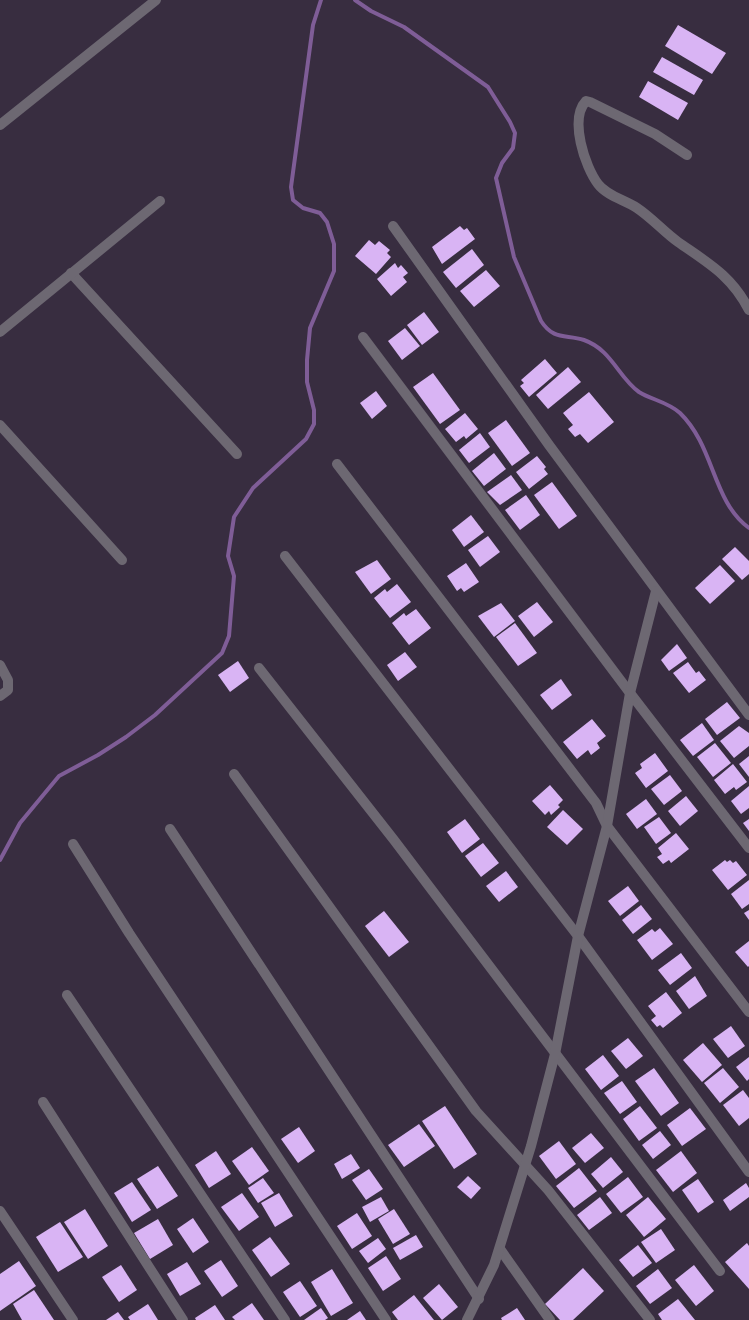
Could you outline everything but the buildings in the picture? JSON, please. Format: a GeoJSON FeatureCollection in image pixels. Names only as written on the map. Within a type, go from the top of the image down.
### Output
{"type":"FeatureCollection","features":[{"type":"Feature","properties":{"kind":"street"},"geometry":{"type":"LineString","coordinates":[[0,125],[156,0]]}},
{"type":"Feature","properties":{"kind":"street"},"geometry":{"type":"LineString","coordinates":[[687,155],[648,130],[590,102],[586,101],[583,105],[580,112],[579,138],[598,184],[610,194],[626,201],[651,217],[677,241],[713,265],[731,281],[749,310]]}},
{"type":"Feature","properties":{"kind":"street"},"geometry":{"type":"LineString","coordinates":[[0,332],[160,201]]}},
{"type":"Feature","properties":{"kind":"street"},"geometry":{"type":"LineString","coordinates":[[393,226],[548,445],[749,715]]}},
{"type":"Feature","properties":{"kind":"street"},"geometry":{"type":"LineString","coordinates":[[71,272],[237,454]]}},
{"type":"Feature","properties":{"kind":"street"},"geometry":{"type":"LineString","coordinates":[[364,337],[630,693],[749,848]]}},
{"type":"Feature","properties":{"kind":"street"},"geometry":{"type":"LineString","coordinates":[[0,425],[122,560]]}},
{"type":"Feature","properties":{"kind":"street"},"geometry":{"type":"LineString","coordinates":[[337,464],[596,803],[607,826],[749,1012]]}},
{"type":"Feature","properties":{"kind":"street"},"geometry":{"type":"LineString","coordinates":[[285,556],[578,936],[749,1172]]}},
{"type":"Feature","properties":{"kind":"street"},"geometry":{"type":"LineString","coordinates":[[467,1320],[479,1299],[500,1249],[526,1167],[555,1054],[578,936],[607,826],[630,693],[656,591]]}},
{"type":"Feature","properties":{"kind":"street"},"geometry":{"type":"LineString","coordinates":[[0,665],[8,680],[8,690],[0,696]]}},
{"type":"Feature","properties":{"kind":"street"},"geometry":{"type":"LineString","coordinates":[[259,668],[394,840],[720,1271]]}},
{"type":"Feature","properties":{"kind":"street"},"geometry":{"type":"LineString","coordinates":[[234,774],[476,1111],[548,1190],[650,1320]]}},
{"type":"Feature","properties":{"kind":"street"},"geometry":{"type":"LineString","coordinates":[[170,830],[479,1299]]}},
{"type":"Feature","properties":{"kind":"street"},"geometry":{"type":"LineString","coordinates":[[73,844],[128,933],[386,1320]]}},
{"type":"Feature","properties":{"kind":"street"},"geometry":{"type":"LineString","coordinates":[[68,996],[285,1320]]}},
{"type":"Feature","properties":{"kind":"street"},"geometry":{"type":"LineString","coordinates":[[43,1102],[184,1320]]}},
{"type":"Feature","properties":{"kind":"street"},"geometry":{"type":"LineString","coordinates":[[0,1211],[73,1320]]}},
{"type":"Feature","properties":{"kind":"street"},"geometry":{"type":"LineString","coordinates":[[500,1249],[550,1320]]}},
{"type":"Feature","properties":{"kind":"waterway"},"geometry":{"type":"LineString","coordinates":[[0,860],[20,823],[59,776],[126,737],[155,715],[222,653],[229,636],[234,576],[228,556],[234,517],[253,488],[306,439],[314,424],[314,410],[307,382],[310,328],[334,271],[334,244],[327,222],[320,213],[303,208],[293,200],[291,187],[313,25],[321,0]]}},
{"type":"Feature","properties":{"kind":"waterway"},"geometry":{"type":"LineString","coordinates":[[355,0],[371,11],[404,27],[488,87],[515,133],[513,148],[502,163],[496,178],[514,257],[541,321],[551,332],[594,344],[639,392],[670,406],[680,413],[700,442],[728,503],[737,517],[749,528]]}}]}
